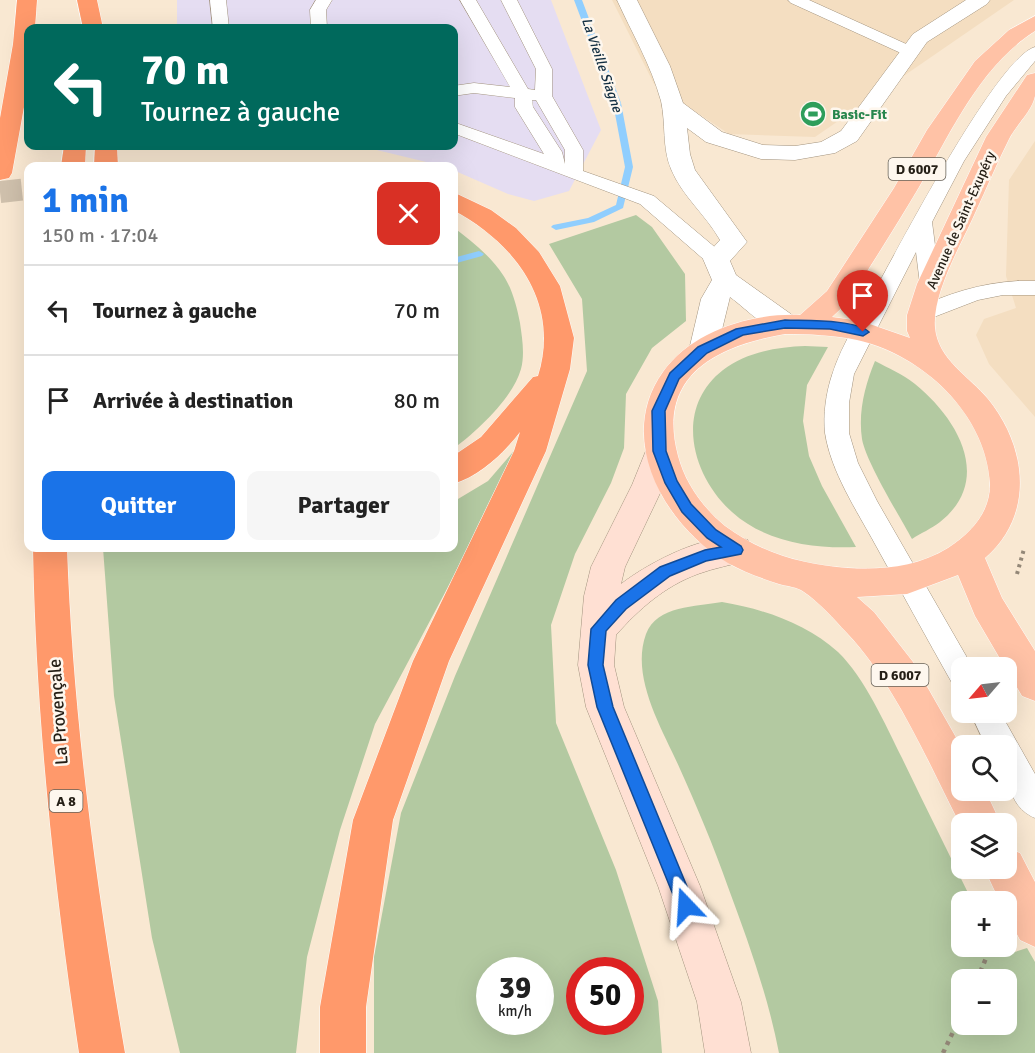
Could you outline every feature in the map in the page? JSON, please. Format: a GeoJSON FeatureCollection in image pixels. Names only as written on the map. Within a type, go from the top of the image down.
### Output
{"type":"FeatureCollection","features":[{"type":"Feature","properties":{"kind":"highway"},"geometry":{"type":"LineString","coordinates":[[26,24],[27,0]]}},
{"type":"Feature","properties":{"kind":"highway"},"geometry":{"type":"LineString","coordinates":[[85,24],[86,0]]}},
{"type":"Feature","properties":{"kind":"highway"},"geometry":{"type":"LineString","coordinates":[[86,0],[92,24]]}},
{"type":"Feature","properties":{"kind":"highway"},"geometry":{"type":"LineString","coordinates":[[0,173],[19,86],[24,51]]}},
{"type":"Feature","properties":{"kind":"highway"},"geometry":{"type":"LineString","coordinates":[[343,1053],[343,1007],[373,820],[431,661],[530,451],[555,369],[560,338],[547,286],[530,258],[507,234],[482,215],[458,203]]}},
{"type":"Feature","properties":{"kind":"highway"},"geometry":{"type":"LineString","coordinates":[[458,469],[492,445],[528,406],[555,369]]}},
{"type":"Feature","properties":{"kind":"highway","name":"La Provençale"},"geometry":{"type":"LineString","coordinates":[[50,552],[50,605],[59,744],[88,972],[102,1053]]}},
{"type":"Feature","properties":{"kind":"main road","name":"D 6007"},"geometry":{"type":"LineString","coordinates":[[796,324],[837,297],[906,188],[939,130],[983,66],[1016,34],[1035,22]]}},
{"type":"Feature","properties":{"kind":"main road","name":"Avenue de Saint-Exupéry"},"geometry":{"type":"LineString","coordinates":[[937,367],[921,332],[921,315],[930,284],[998,137],[1035,80]]}},
{"type":"Feature","properties":{"kind":"main road"},"geometry":{"type":"LineString","coordinates":[[796,324],[830,325],[863,332],[917,355],[937,367],[968,395],[990,424],[1003,455],[1006,488],[995,527],[967,555],[940,569],[909,580],[873,585],[815,580],[779,570],[736,550],[712,534],[687,508],[671,483],[660,451],[658,411],[674,376],[703,350],[741,332],[796,324]]}},
{"type":"Feature","properties":{"kind":"main road"},"geometry":{"type":"LineString","coordinates":[[660,451],[648,485],[608,567],[601,596],[596,665],[605,707],[631,775],[680,886],[719,1002],[728,1053]]}},
{"type":"Feature","properties":{"kind":"main road"},"geometry":{"type":"LineString","coordinates":[[599,629],[621,604],[665,571],[705,556],[736,550]]}},
{"type":"Feature","properties":{"kind":"main road"},"geometry":{"type":"LineString","coordinates":[[967,555],[987,605],[1035,684]]}},
{"type":"Feature","properties":{"kind":"main road","name":"D 6007"},"geometry":{"type":"LineString","coordinates":[[815,580],[861,623],[900,674],[951,769]]}},
{"type":"Feature","properties":{"kind":"main road"},"geometry":{"type":"LineString","coordinates":[[1011,879],[1035,924]]}},
{"type":"Feature","properties":{"kind":"street"},"geometry":{"type":"LineString","coordinates":[[627,0],[666,83],[674,107],[677,155],[685,174],[727,226],[734,242],[720,269],[703,350]]}},
{"type":"Feature","properties":{"kind":"street"},"geometry":{"type":"LineString","coordinates":[[674,107],[714,136],[761,152],[795,153],[827,148],[849,136],[920,38],[980,0]]}},
{"type":"Feature","properties":{"kind":"street"},"geometry":{"type":"LineString","coordinates":[[720,269],[796,324]]}},
{"type":"Feature","properties":{"kind":"lane"},"geometry":{"type":"LineString","coordinates":[[218,0],[221,24]]}},
{"type":"Feature","properties":{"kind":"lane"},"geometry":{"type":"LineString","coordinates":[[468,0],[523,95],[524,108],[553,152],[555,167]]}},
{"type":"Feature","properties":{"kind":"lane"},"geometry":{"type":"LineString","coordinates":[[509,0],[544,69],[543,96],[574,150],[574,174]]}},
{"type":"Feature","properties":{"kind":"lane"},"geometry":{"type":"LineString","coordinates":[[796,0],[909,51]]}},
{"type":"Feature","properties":{"kind":"lane"},"geometry":{"type":"LineString","coordinates":[[318,3],[319,24]]}},
{"type":"Feature","properties":{"kind":"lane"},"geometry":{"type":"LineString","coordinates":[[952,657],[867,506],[846,463],[837,432],[837,403],[843,374],[863,332],[955,161],[999,94],[1023,63],[1035,52]]}},
{"type":"Feature","properties":{"kind":"lane"},"geometry":{"type":"LineString","coordinates":[[458,90],[474,88],[543,96]]}},
{"type":"Feature","properties":{"kind":"lane"},"geometry":{"type":"LineString","coordinates":[[458,129],[647,200],[720,269]]}},
{"type":"Feature","properties":{"kind":"lane"},"geometry":{"type":"LineString","coordinates":[[458,141],[534,166],[555,167]]}},
{"type":"Feature","properties":{"kind":"lane"},"geometry":{"type":"LineString","coordinates":[[922,221],[930,284]]}},
{"type":"Feature","properties":{"kind":"lane"},"geometry":{"type":"LineString","coordinates":[[921,315],[957,298],[982,290],[1035,288]]}},
{"type":"Feature","properties":{"kind":"lane"},"geometry":{"type":"LineString","coordinates":[[1017,772],[1035,803]]}},
{"type":"Feature","properties":{"kind":"path"},"geometry":{"type":"LineString","coordinates":[[1018,580],[1017,571],[1024,547]]}},
{"type":"Feature","properties":{"kind":"path"},"geometry":{"type":"LineString","coordinates":[[943,1053],[952,1035]]}},
{"type":"Feature","properties":{"kind":"shaded area"},"geometry":{"type":"Polygon","coordinates":[[[177,0],[551,0],[601,130],[569,191],[534,201],[508,194],[458,172],[458,162],[426,162],[377,150],[458,150],[458,24],[177,24],[177,0]]]}},
{"type":"Feature","properties":{"kind":"shaded area"},"geometry":{"type":"Polygon","coordinates":[[[612,0],[1014,0],[815,137],[729,134],[654,84],[612,0]]]}},
{"type":"Feature","properties":{"kind":"shaded area"},"geometry":{"type":"Polygon","coordinates":[[[1035,141],[1035,417],[989,364],[976,335],[984,319],[1016,308],[1006,276],[1009,180],[1035,141]]]}},
{"type":"Feature","properties":{"kind":"green space"},"geometry":{"type":"Polygon","coordinates":[[[636,215],[652,227],[685,274],[686,321],[652,348],[626,394],[624,448],[611,483],[575,554],[551,625],[556,723],[616,870],[644,957],[566,957],[566,1035],[644,1035],[644,957],[658,1001],[662,1053],[374,1053],[374,957],[401,813],[455,676],[587,371],[582,299],[549,244],[636,215]]]}},
{"type":"Feature","properties":{"kind":"green space"},"geometry":{"type":"Polygon","coordinates":[[[458,231],[486,255],[506,280],[512,292],[522,334],[522,363],[517,380],[502,403],[458,445],[458,231]]]}},
{"type":"Feature","properties":{"kind":"green space"},"geometry":{"type":"Polygon","coordinates":[[[805,346],[828,347],[807,385],[803,421],[809,456],[822,486],[856,547],[807,545],[775,537],[759,530],[732,512],[718,497],[706,480],[698,461],[694,441],[694,422],[698,403],[708,385],[723,370],[742,359],[773,349],[805,346]]]}},
{"type":"Feature","properties":{"kind":"green space"},"geometry":{"type":"Polygon","coordinates":[[[875,361],[906,377],[930,398],[956,431],[964,450],[967,468],[965,487],[956,505],[940,522],[912,539],[876,474],[862,439],[863,399],[875,361]]]}},
{"type":"Feature","properties":{"kind":"green space"},"geometry":{"type":"Polygon","coordinates":[[[519,445],[465,555],[375,724],[340,830],[307,957],[296,1053],[180,1053],[152,938],[114,696],[103,552],[458,552],[458,499],[488,481],[519,445]]]}},
{"type":"Feature","properties":{"kind":"green space"},"geometry":{"type":"Polygon","coordinates":[[[722,602],[768,613],[812,633],[838,652],[848,663],[866,688],[881,716],[951,858],[951,879],[961,879],[967,891],[951,891],[951,957],[1017,957],[1017,951],[1027,948],[1035,962],[1035,1053],[779,1053],[763,990],[723,872],[645,686],[642,651],[651,625],[668,612],[722,602]]]}},
{"type":"Feature","properties":{"kind":"waterway","name":"La Vieille Siagne"},"geometry":{"type":"LineString","coordinates":[[556,227],[591,220],[620,206],[629,167],[617,103],[578,0]]}},
{"type":"Feature","properties":{"kind":"waterway","name":"La Vieille Siagne"},"geometry":{"type":"LineString","coordinates":[[458,260],[479,254]]}},
{"type":"Feature","properties":{"kind":"tunnel"},"geometry":{"type":"LineString","coordinates":[[0,192],[24,189]]}},
{"type":"Feature","properties":{"kind":"place","name":"Basic-Fit"},"geometry":{"type":"Point","coordinates":[813,114]}},
{"type":"Feature","properties":{"kind":"route"},"geometry":{"type":"LineString","coordinates":[[686,906],[680,886],[619,745],[605,707],[596,665],[599,629],[621,604],[665,571],[705,556],[736,550],[712,534],[687,508],[671,483],[660,451],[658,411],[674,376],[703,350],[741,332],[785,324],[830,325],[863,332]]}}]}
